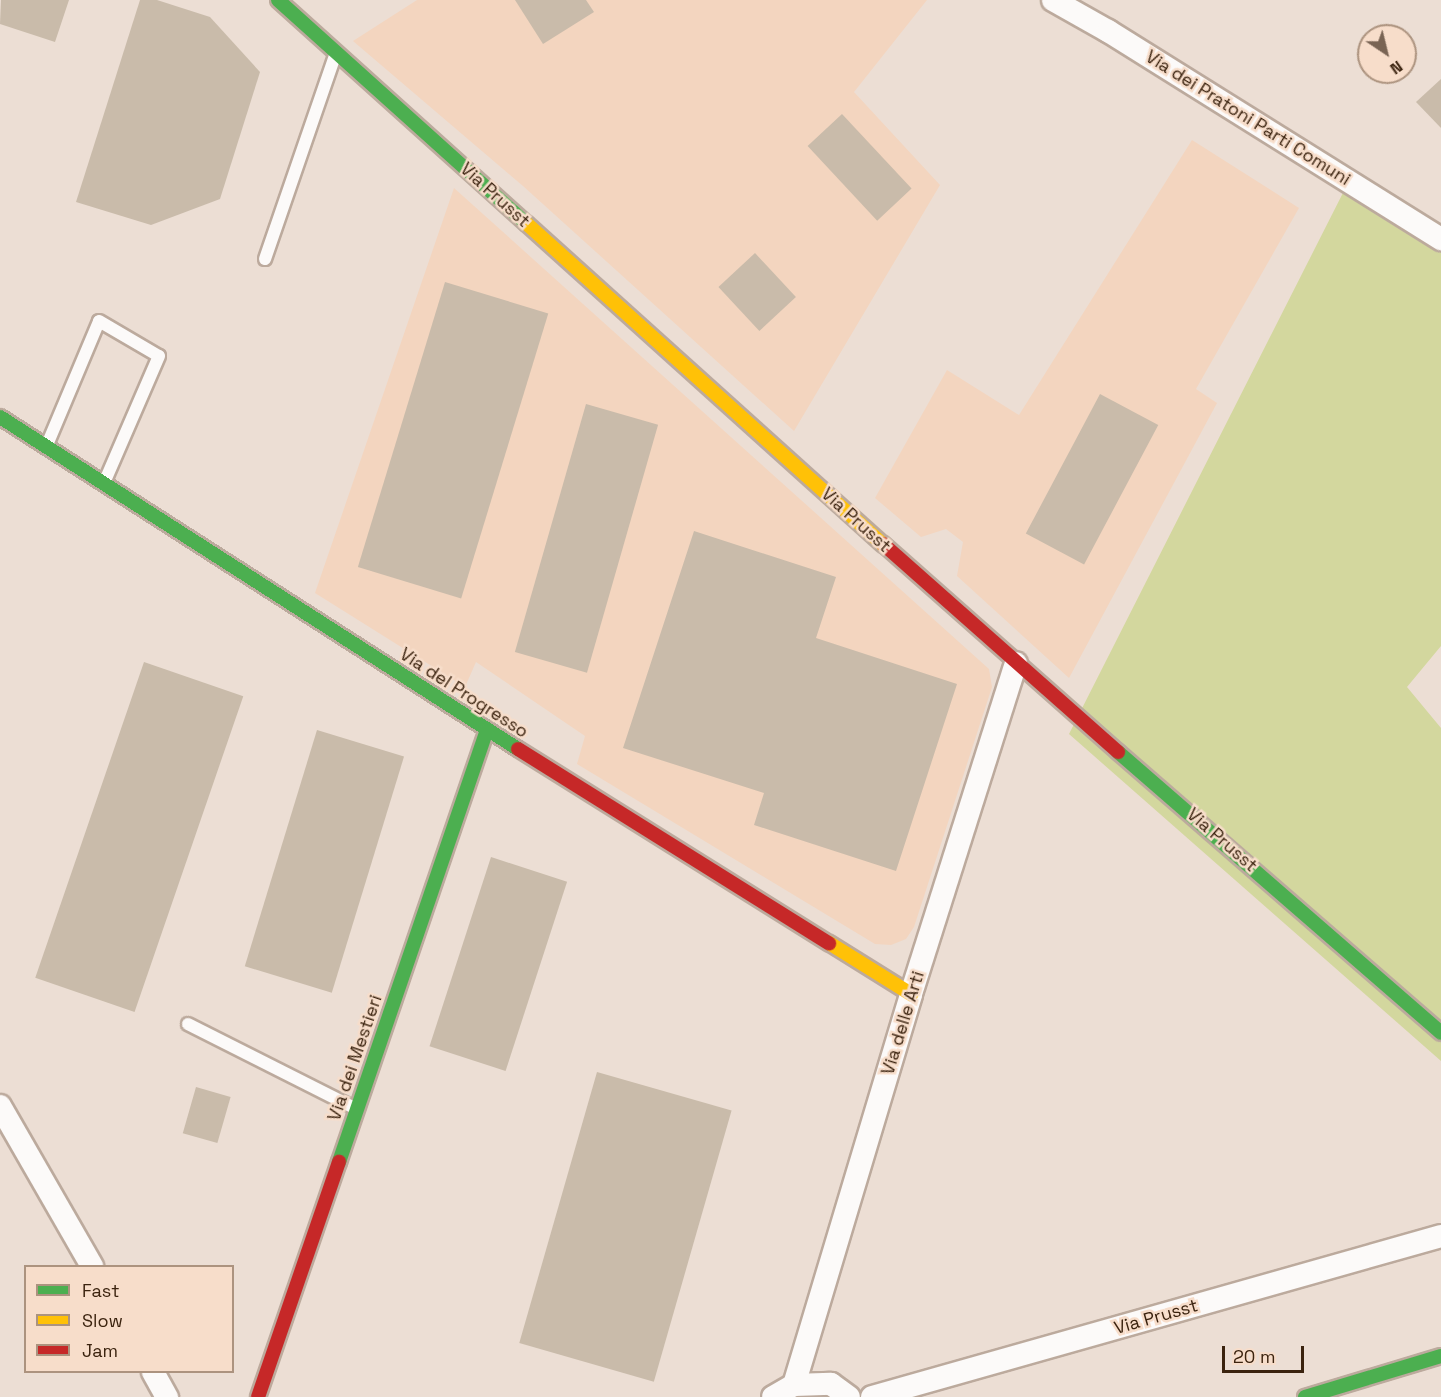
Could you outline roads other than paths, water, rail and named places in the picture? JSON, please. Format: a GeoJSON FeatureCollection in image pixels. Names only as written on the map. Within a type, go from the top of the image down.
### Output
{"type":"FeatureCollection","features":[{"type":"Feature","properties":{"kind":"main road","name":"Via Prusst"},"geometry":{"type":"LineString","coordinates":[[278,0],[1016,663],[1441,1033]]}},
{"type":"Feature","properties":{"kind":"main road","name":"Via del Progresso"},"geometry":{"type":"LineString","coordinates":[[0,417],[487,730],[911,994]]}},
{"type":"Feature","properties":{"kind":"main road","name":"Via dei Mestieri"},"geometry":{"type":"LineString","coordinates":[[258,1397],[487,730]]}},
{"type":"Feature","properties":{"kind":"main road"},"geometry":{"type":"LineString","coordinates":[[1305,1397],[1441,1356]]}},
{"type":"Feature","properties":{"kind":"street","name":"Via dei Pratoni Parti Comuni"},"geometry":{"type":"LineString","coordinates":[[1053,0],[1118,37],[1441,239]]}},
{"type":"Feature","properties":{"kind":"street","name":"Via delle Arti"},"geometry":{"type":"LineString","coordinates":[[794,1385],[911,994],[1016,663]]}},
{"type":"Feature","properties":{"kind":"street"},"geometry":{"type":"LineString","coordinates":[[0,1106],[91,1265]]}},
{"type":"Feature","properties":{"kind":"street","name":"Via Prusst"},"geometry":{"type":"LineString","coordinates":[[872,1397],[1441,1236]]}},
{"type":"Feature","properties":{"kind":"street"},"geometry":{"type":"LineString","coordinates":[[154,1373],[167,1397]]}},
{"type":"Feature","properties":{"kind":"street"},"geometry":{"type":"LineString","coordinates":[[773,1397],[794,1385],[831,1384],[849,1397]]}},
{"type":"Feature","properties":{"kind":"lane"},"geometry":{"type":"LineString","coordinates":[[265,259],[336,52]]}},
{"type":"Feature","properties":{"kind":"lane"},"geometry":{"type":"LineString","coordinates":[[46,446],[99,321],[159,356],[105,483]]}},
{"type":"Feature","properties":{"kind":"lane"},"geometry":{"type":"LineString","coordinates":[[188,1024],[357,1109]]}}]}
